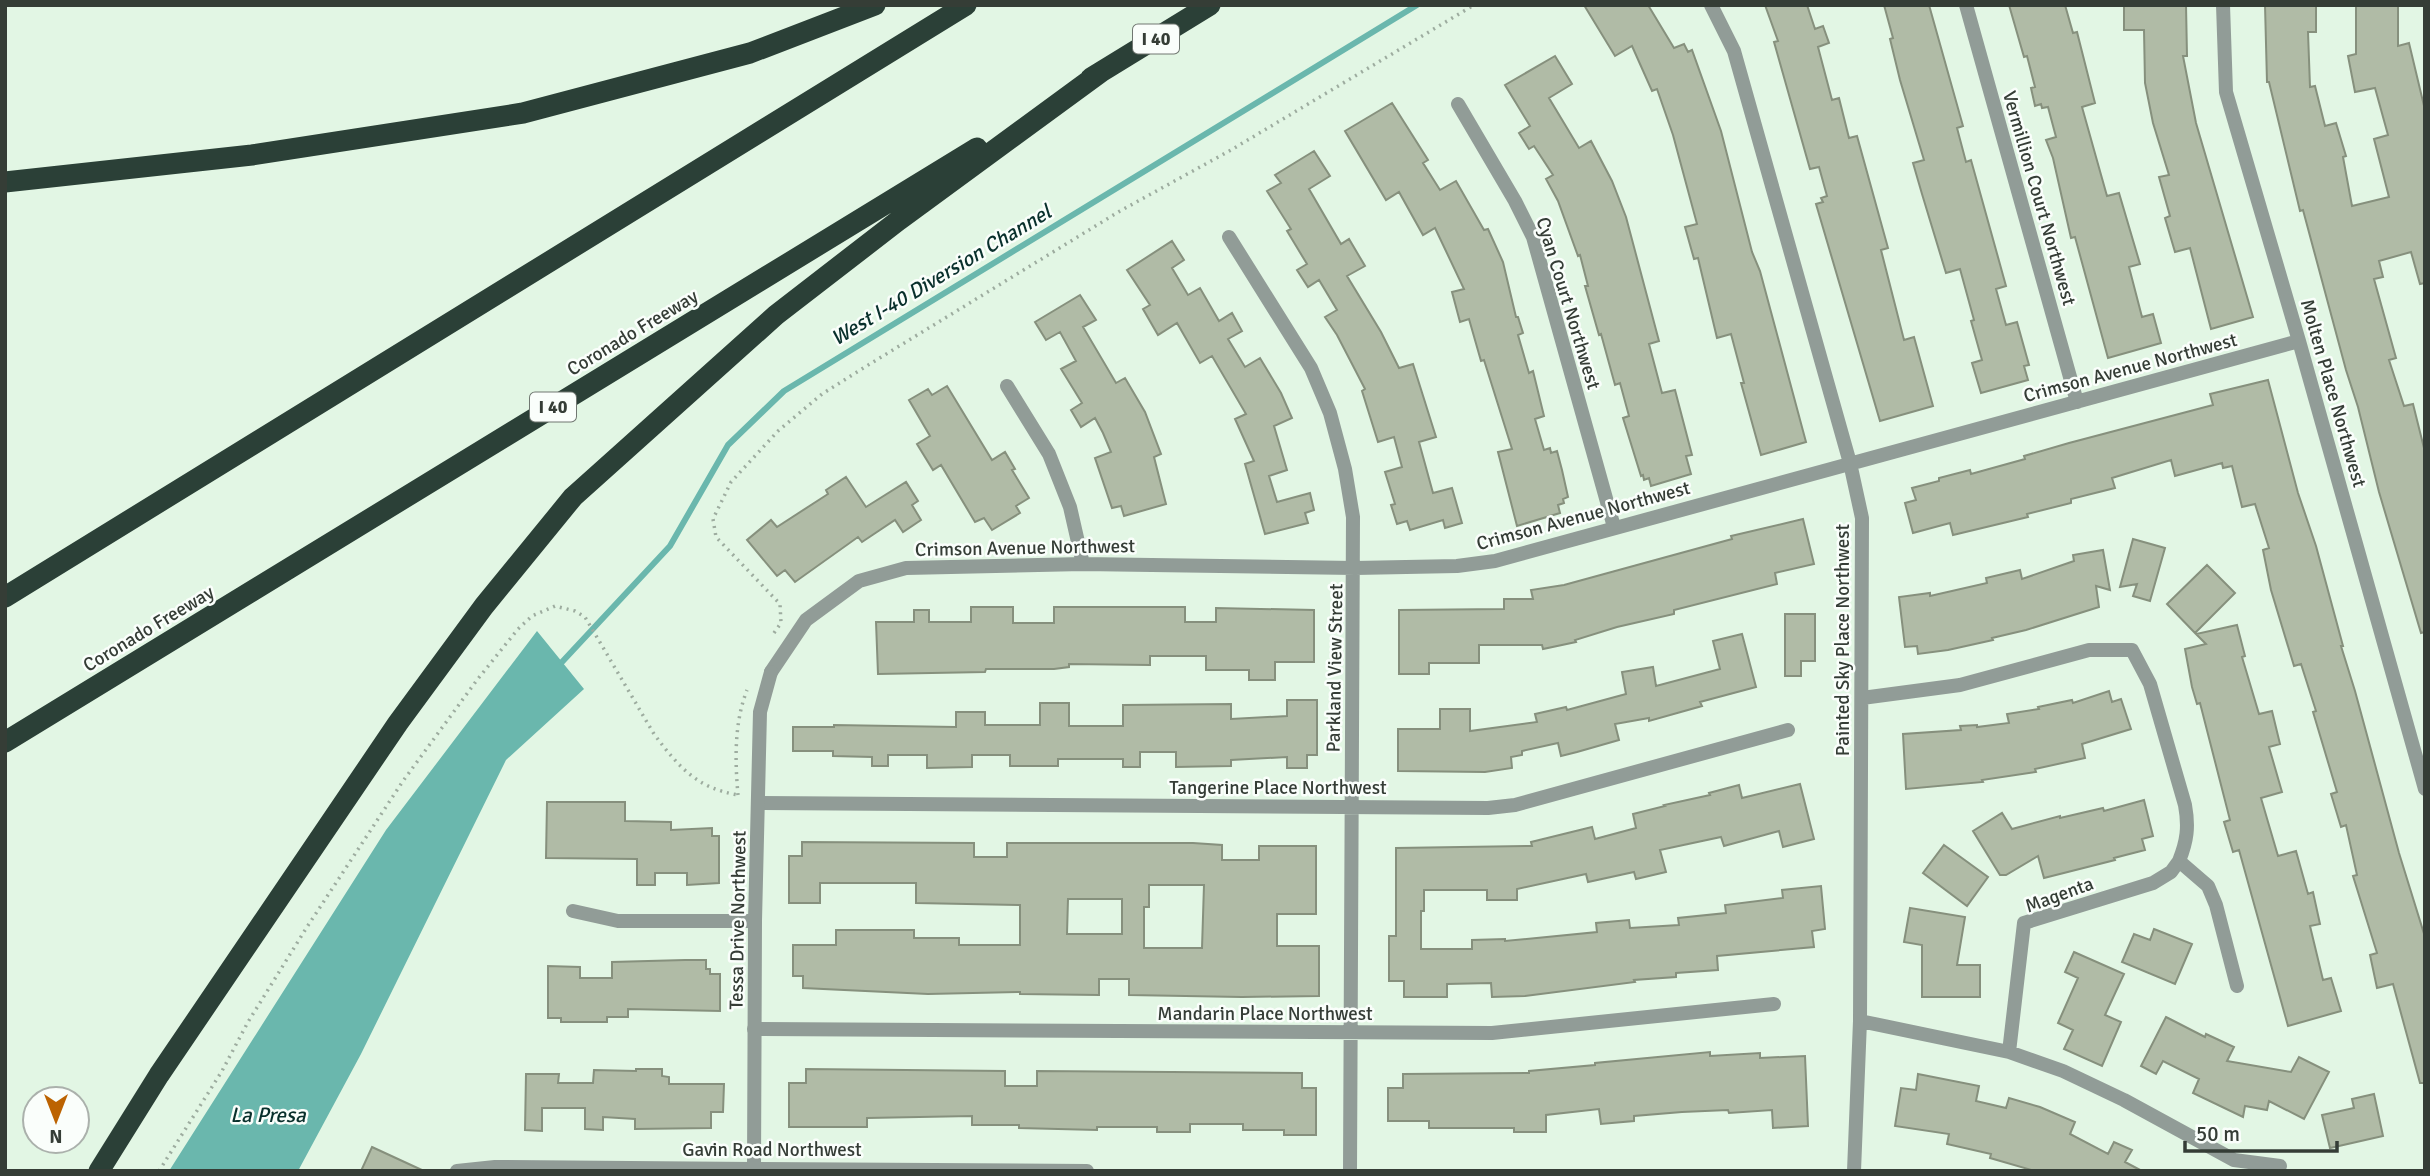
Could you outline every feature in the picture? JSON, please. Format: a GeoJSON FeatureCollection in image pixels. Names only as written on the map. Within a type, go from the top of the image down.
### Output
{"type":"FeatureCollection","features":[{"type":"Feature","properties":{"kind":"highway"},"geometry":{"type":"LineString","coordinates":[[5,182],[252,155],[523,113],[750,53],[875,5]]}},
{"type":"Feature","properties":{"kind":"highway"},"geometry":{"type":"LineString","coordinates":[[5,597],[966,5]]}},
{"type":"Feature","properties":{"kind":"highway","name":"Coronado Freeway"},"geometry":{"type":"LineString","coordinates":[[5,742],[1210,5]]}},
{"type":"Feature","properties":{"kind":"highway"},"geometry":{"type":"LineString","coordinates":[[99,1171],[159,1075],[398,723],[484,606],[573,497],[776,315],[899,220],[1101,72]]}},
{"type":"Feature","properties":{"kind":"street","name":"Painted Sky Place Northwest"},"geometry":{"type":"LineString","coordinates":[[1711,5],[1734,51],[1850,463],[1862,517],[1860,1021],[1854,1171]]}},
{"type":"Feature","properties":{"kind":"street","name":"Vermillion Court Northwest"},"geometry":{"type":"LineString","coordinates":[[1966,5],[2077,402]]}},
{"type":"Feature","properties":{"kind":"street","name":"Molten Place Northwest"},"geometry":{"type":"LineString","coordinates":[[2222,5],[2227,92],[2425,789]]}},
{"type":"Feature","properties":{"kind":"street","name":"Cyan Court Northwest"},"geometry":{"type":"LineString","coordinates":[[1458,103],[1516,201],[1533,237],[1614,527]]}},
{"type":"Feature","properties":{"kind":"street","name":"Parkland View Street"},"geometry":{"type":"LineString","coordinates":[[1229,237],[1311,368],[1330,413],[1345,469],[1353,516],[1355,568],[1350,1171]]}},
{"type":"Feature","properties":{"kind":"street","name":"Crimson Avenue Northwest"},"geometry":{"type":"LineString","coordinates":[[771,672],[806,620],[859,581],[906,568],[1083,564],[1355,568],[1457,566],[1495,561],[2299,341]]}},
{"type":"Feature","properties":{"kind":"street"},"geometry":{"type":"LineString","coordinates":[[1007,386],[1049,454],[1070,507],[1083,564]]}},
{"type":"Feature","properties":{"kind":"street"},"geometry":{"type":"LineString","coordinates":[[1862,698],[1960,685],[2089,650],[2132,650],[2150,684],[2185,805],[2187,843],[2179,861],[2208,886],[2216,905],[2237,986]]}},
{"type":"Feature","properties":{"kind":"street","name":"Tessa Drive Northwest"},"geometry":{"type":"LineString","coordinates":[[754,1170],[755,921],[760,712],[771,672]]}},
{"type":"Feature","properties":{"kind":"street","name":"Tangerine Place Northwest"},"geometry":{"type":"LineString","coordinates":[[758,803],[1488,808],[1516,804],[1788,730]]}},
{"type":"Feature","properties":{"kind":"street","name":"Magenta"},"geometry":{"type":"LineString","coordinates":[[2009,1052],[2024,923],[2153,883],[2171,872],[2179,861]]}},
{"type":"Feature","properties":{"kind":"street"},"geometry":{"type":"LineString","coordinates":[[573,911],[618,921],[755,921]]}},
{"type":"Feature","properties":{"kind":"street","name":"Mandarin Place Northwest"},"geometry":{"type":"LineString","coordinates":[[754,1029],[1492,1033],[1773,1004]]}},
{"type":"Feature","properties":{"kind":"street"},"geometry":{"type":"LineString","coordinates":[[1860,1021],[2009,1052],[2063,1071],[2124,1100],[2234,1160],[2280,1166]]}},
{"type":"Feature","properties":{"kind":"street","name":"Gavin Road Northwest"},"geometry":{"type":"LineString","coordinates":[[457,1170],[495,1167],[1087,1171]]}},
{"type":"Feature","properties":{"kind":"path"},"geometry":{"type":"LineString","coordinates":[[774,634],[781,623],[780,604],[716,537],[713,519],[731,482],[778,431],[822,394],[1119,211],[1231,150],[1474,5]]}},
{"type":"Feature","properties":{"kind":"path"},"geometry":{"type":"LineString","coordinates":[[159,1171],[307,927],[396,792],[477,680],[532,615],[555,606],[575,611],[585,617],[653,734],[667,751],[695,781],[719,792],[738,795],[758,803]]}},
{"type":"Feature","properties":{"kind":"path"},"geometry":{"type":"LineString","coordinates":[[738,795],[735,756],[742,702],[747,690]]}},
{"type":"Feature","properties":{"kind":"water","name":"La Presa"},"geometry":{"type":"Polygon","coordinates":[[[537,631],[584,689],[506,760],[361,1054],[298,1171],[169,1171],[386,830],[537,631]]]}},
{"type":"Feature","properties":{"kind":"building"},"geometry":{"type":"Polygon","coordinates":[[[1584,5],[1648,5],[1674,48],[1684,44],[1688,52],[1692,50],[1721,131],[1806,442],[1761,455],[1731,334],[1717,338],[1698,258],[1694,259],[1685,227],[1697,224],[1673,135],[1657,89],[1652,91],[1632,46],[1615,56],[1584,5]]]}},
{"type":"Feature","properties":{"kind":"building"},"geometry":{"type":"Polygon","coordinates":[[[1765,5],[1807,5],[1815,29],[1823,26],[1829,43],[1818,47],[1832,100],[1839,98],[1849,138],[1857,136],[1888,248],[1881,250],[1904,340],[1914,337],[1933,406],[1880,421],[1816,204],[1823,202],[1821,198],[1827,196],[1819,167],[1810,169],[1774,42],[1778,41],[1765,5]]]}},
{"type":"Feature","properties":{"kind":"building"},"geometry":{"type":"Polygon","coordinates":[[[1884,5],[1929,5],[1963,126],[1957,128],[1966,162],[1971,160],[2006,286],[1996,289],[2006,325],[2017,322],[2029,365],[2024,366],[2028,380],[1981,393],[1972,363],[1982,360],[1971,321],[1974,320],[1960,269],[1946,273],[1913,163],[1924,160],[1900,80],[1884,5]]]}},
{"type":"Feature","properties":{"kind":"building"},"geometry":{"type":"Polygon","coordinates":[[[2009,5],[2065,5],[2073,33],[2077,32],[2095,103],[2082,107],[2107,196],[2119,193],[2140,264],[2129,267],[2142,317],[2153,314],[2161,343],[2108,358],[2075,237],[2071,238],[2053,158],[2046,140],[2056,137],[2048,107],[2042,108],[2041,104],[2035,106],[2031,88],[2035,87],[2009,5]]]}},
{"type":"Feature","properties":{"kind":"building"},"geometry":{"type":"Polygon","coordinates":[[[2124,5],[2186,5],[2187,56],[2183,56],[2196,123],[2253,317],[2211,329],[2190,248],[2175,252],[2165,218],[2170,216],[2159,177],[2169,175],[2153,123],[2145,83],[2144,30],[2124,30],[2124,5]]]}},
{"type":"Feature","properties":{"kind":"building"},"geometry":{"type":"Polygon","coordinates":[[[2265,5],[2316,5],[2316,32],[2308,32],[2310,87],[2315,86],[2325,126],[2336,123],[2346,156],[2343,157],[2352,206],[2389,197],[2374,139],[2388,135],[2375,88],[2355,92],[2348,56],[2356,54],[2356,5],[2398,5],[2398,46],[2409,43],[2425,110],[2425,283],[2420,284],[2411,252],[2379,261],[2383,277],[2374,279],[2396,358],[2389,360],[2404,406],[2413,404],[2425,452],[2425,632],[2421,633],[2379,492],[2303,210],[2300,211],[2267,82],[2265,5]]]}},
{"type":"Feature","properties":{"kind":"building"},"geometry":{"type":"Polygon","coordinates":[[[1555,56],[1572,84],[1549,98],[1579,148],[1591,141],[1612,181],[1626,217],[1659,341],[1649,344],[1662,393],[1675,390],[1692,455],[1686,456],[1691,474],[1651,486],[1649,478],[1644,480],[1643,475],[1641,476],[1623,418],[1629,416],[1620,383],[1615,385],[1601,334],[1599,335],[1585,286],[1588,286],[1580,255],[1578,256],[1558,201],[1546,179],[1553,175],[1534,146],[1529,149],[1519,133],[1530,126],[1505,85],[1555,56]]]}},
{"type":"Feature","properties":{"kind":"building"},"geometry":{"type":"Polygon","coordinates":[[[1392,103],[1428,160],[1423,163],[1440,190],[1456,181],[1484,230],[1488,229],[1503,262],[1516,317],[1523,333],[1518,335],[1529,373],[1533,371],[1544,416],[1535,419],[1544,450],[1550,448],[1551,453],[1557,451],[1562,470],[1568,497],[1563,499],[1564,503],[1558,505],[1560,513],[1517,526],[1498,452],[1512,449],[1469,319],[1460,322],[1452,292],[1464,289],[1435,228],[1423,235],[1399,192],[1386,200],[1345,131],[1392,103]]]}},
{"type":"Feature","properties":{"kind":"building"},"geometry":{"type":"Polygon","coordinates":[[[1314,151],[1330,176],[1309,189],[1341,244],[1349,239],[1365,266],[1347,276],[1399,368],[1413,364],[1436,437],[1419,442],[1433,493],[1452,488],[1462,523],[1445,528],[1443,520],[1410,530],[1407,521],[1397,524],[1391,505],[1395,504],[1385,472],[1402,467],[1394,437],[1378,442],[1362,391],[1365,389],[1325,317],[1337,310],[1319,280],[1308,287],[1297,270],[1307,264],[1287,231],[1291,229],[1267,191],[1281,183],[1275,175],[1314,151]]]}},
{"type":"Feature","properties":{"kind":"building"},"geometry":{"type":"Polygon","coordinates":[[[1172,241],[1184,260],[1172,268],[1188,295],[1200,288],[1219,321],[1232,313],[1242,331],[1228,339],[1245,367],[1260,358],[1281,393],[1292,418],[1274,426],[1287,470],[1269,476],[1277,502],[1310,493],[1314,510],[1305,513],[1308,523],[1265,534],[1245,464],[1254,461],[1235,419],[1246,414],[1212,356],[1200,363],[1177,323],[1158,335],[1143,309],[1150,305],[1127,270],[1172,241]]]}},
{"type":"Feature","properties":{"kind":"building"},"geometry":{"type":"Polygon","coordinates":[[[1080,295],[1096,320],[1083,327],[1116,383],[1125,378],[1145,412],[1161,454],[1154,457],[1166,504],[1124,516],[1121,506],[1112,508],[1095,458],[1111,452],[1095,418],[1081,427],[1071,410],[1082,403],[1061,369],[1076,361],[1060,332],[1046,340],[1035,322],[1080,295]]]}},
{"type":"Feature","properties":{"kind":"building"},"geometry":{"type":"Polygon","coordinates":[[[2268,380],[2399,853],[2425,937],[2425,1083],[2420,1083],[2393,984],[2377,988],[2370,955],[2377,953],[2353,876],[2357,875],[2346,825],[2341,827],[2331,794],[2337,792],[2313,712],[2316,711],[2301,664],[2294,666],[2271,590],[2263,550],[2269,548],[2255,504],[2242,507],[2232,466],[2223,468],[2222,463],[2175,476],[2171,460],[2112,478],[2115,488],[2071,499],[2071,503],[2027,514],[2028,517],[1953,535],[1950,523],[1913,533],[1905,503],[1916,500],[1912,488],[1939,481],[1939,478],[1970,470],[1971,474],[2069,443],[2213,405],[2210,394],[2268,380]]]}},
{"type":"Feature","properties":{"kind":"building"},"geometry":{"type":"Polygon","coordinates":[[[947,386],[992,460],[1005,452],[1015,469],[1012,470],[1029,498],[1016,506],[1020,513],[992,530],[984,518],[975,522],[941,465],[933,470],[917,444],[930,436],[909,400],[928,389],[932,395],[947,386]]]}},
{"type":"Feature","properties":{"kind":"building"},"geometry":{"type":"Polygon","coordinates":[[[846,477],[866,507],[906,482],[918,501],[912,505],[921,520],[903,532],[895,520],[862,542],[858,537],[795,582],[785,570],[777,576],[747,540],[771,520],[777,527],[828,494],[826,490],[846,477]]]}},
{"type":"Feature","properties":{"kind":"building"},"geometry":{"type":"Polygon","coordinates":[[[1803,519],[1814,564],[1775,573],[1777,584],[1674,610],[1674,614],[1617,627],[1575,640],[1576,642],[1543,649],[1542,645],[1479,645],[1479,663],[1429,663],[1429,674],[1399,674],[1399,610],[1504,609],[1504,599],[1533,599],[1531,590],[1564,585],[1732,539],[1731,536],[1803,519]]]}},
{"type":"Feature","properties":{"kind":"building"},"geometry":{"type":"Polygon","coordinates":[[[2133,539],[2165,548],[2150,601],[2133,596],[2137,584],[2120,587],[2133,539]]]}},
{"type":"Feature","properties":{"kind":"building"},"geometry":{"type":"Polygon","coordinates":[[[2103,550],[2110,590],[2096,586],[2099,607],[1992,638],[1993,640],[1948,650],[1918,654],[1917,646],[1905,647],[1899,597],[1930,593],[1930,596],[1987,583],[1986,578],[2020,570],[2022,579],[2074,561],[2073,555],[2103,550]]]}},
{"type":"Feature","properties":{"kind":"building"},"geometry":{"type":"Polygon","coordinates":[[[2207,565],[2235,593],[2195,633],[2167,604],[2207,565]]]}},
{"type":"Feature","properties":{"kind":"building"},"geometry":{"type":"Polygon","coordinates":[[[971,607],[1013,607],[1013,623],[1054,623],[1054,607],[1185,607],[1185,622],[1216,622],[1216,608],[1314,610],[1314,662],[1275,662],[1275,680],[1249,680],[1249,670],[1206,670],[1206,656],[1150,656],[1150,665],[1069,664],[1069,667],[1054,669],[878,674],[876,622],[914,622],[914,610],[929,610],[929,622],[971,622],[971,607]]]}},
{"type":"Feature","properties":{"kind":"building"},"geometry":{"type":"Polygon","coordinates":[[[1785,614],[1815,614],[1815,661],[1801,661],[1801,676],[1785,676],[1785,614]]]}},
{"type":"Feature","properties":{"kind":"building"},"geometry":{"type":"Polygon","coordinates":[[[2237,625],[2245,656],[2242,657],[2259,714],[2272,711],[2280,744],[2269,747],[2282,792],[2261,798],[2278,856],[2296,851],[2308,894],[2313,892],[2320,924],[2310,926],[2323,980],[2331,978],[2341,1011],[2288,1026],[2239,850],[2233,852],[2224,822],[2230,820],[2200,703],[2197,704],[2192,687],[2185,649],[2206,644],[2196,634],[2237,625]]]}},
{"type":"Feature","properties":{"kind":"building"},"geometry":{"type":"Polygon","coordinates":[[[1742,634],[1756,687],[1700,702],[1702,706],[1649,721],[1649,718],[1615,724],[1619,740],[1577,752],[1561,756],[1558,743],[1522,751],[1522,755],[1511,757],[1512,768],[1485,772],[1398,771],[1398,729],[1440,729],[1440,709],[1470,709],[1470,731],[1537,722],[1535,714],[1566,707],[1567,710],[1626,694],[1622,672],[1653,667],[1656,686],[1720,669],[1713,641],[1742,634]]]}},
{"type":"Feature","properties":{"kind":"building"},"geometry":{"type":"Polygon","coordinates":[[[2109,691],[2112,702],[2121,699],[2131,729],[2082,744],[2085,758],[2035,769],[2036,772],[1982,780],[1983,782],[1906,789],[1903,734],[2009,723],[2007,714],[2072,700],[2073,703],[2109,691]]]}},
{"type":"Feature","properties":{"kind":"building"},"geometry":{"type":"Polygon","coordinates":[[[1287,700],[1317,700],[1317,755],[1307,755],[1307,768],[1287,768],[1287,757],[1231,760],[1231,766],[1176,767],[1176,752],[1140,752],[1140,767],[1123,767],[1123,759],[1058,759],[1058,766],[1010,766],[1010,755],[972,755],[972,767],[927,768],[927,755],[888,755],[888,766],[872,766],[872,757],[833,756],[833,751],[793,751],[793,727],[956,727],[956,712],[985,712],[985,725],[1040,725],[1040,703],[1069,703],[1069,726],[1123,726],[1123,705],[1231,704],[1231,719],[1287,716],[1287,700]]]}},
{"type":"Feature","properties":{"kind":"building"},"geometry":{"type":"Polygon","coordinates":[[[1800,784],[1814,839],[1783,847],[1779,831],[1724,846],[1721,837],[1660,850],[1666,872],[1636,879],[1634,872],[1588,882],[1586,874],[1517,889],[1517,900],[1487,900],[1487,890],[1424,890],[1421,949],[1472,949],[1472,940],[1505,941],[1597,932],[1596,923],[1629,920],[1630,928],[1679,925],[1678,918],[1726,913],[1725,905],[1783,898],[1782,890],[1821,886],[1825,929],[1812,931],[1814,947],[1717,956],[1718,970],[1676,973],[1676,977],[1634,980],[1635,982],[1525,996],[1492,997],[1491,983],[1447,984],[1447,997],[1404,997],[1404,981],[1389,981],[1389,936],[1396,936],[1396,848],[1532,846],[1531,842],[1592,827],[1595,839],[1636,828],[1633,814],[1664,805],[1710,795],[1709,793],[1739,785],[1742,798],[1800,784]]]}},
{"type":"Feature","properties":{"kind":"building"},"geometry":{"type":"Polygon","coordinates":[[[2144,800],[2153,836],[2142,839],[2145,850],[2044,878],[2038,856],[2006,875],[2000,875],[1973,831],[2002,813],[2012,829],[2060,816],[2103,808],[2104,811],[2144,800]]]}},
{"type":"Feature","properties":{"kind":"building"},"geometry":{"type":"Polygon","coordinates":[[[547,802],[625,802],[625,821],[671,822],[671,830],[712,828],[712,836],[719,836],[719,883],[687,885],[687,873],[655,873],[655,885],[637,885],[637,859],[546,858],[547,802]]]}},
{"type":"Feature","properties":{"kind":"building"},"geometry":{"type":"Polygon","coordinates":[[[802,842],[974,843],[974,857],[1007,857],[1007,843],[1193,843],[1222,845],[1222,860],[1259,860],[1259,846],[1316,846],[1316,914],[1277,914],[1277,946],[1319,946],[1319,996],[1129,995],[1129,979],[1099,979],[1099,995],[1020,992],[928,994],[803,988],[803,976],[793,976],[793,945],[836,945],[836,930],[914,930],[914,938],[959,938],[959,945],[1020,945],[1020,905],[916,903],[916,883],[820,883],[820,903],[789,903],[789,856],[802,856],[802,842]],[[1149,885],[1149,907],[1144,907],[1144,948],[1202,948],[1204,885],[1149,885]],[[1068,899],[1067,934],[1122,934],[1122,899],[1068,899]]]}},
{"type":"Feature","properties":{"kind":"building"},"geometry":{"type":"Polygon","coordinates":[[[1944,845],[1988,877],[1967,906],[1923,873],[1944,845]]]}},
{"type":"Feature","properties":{"kind":"building"},"geometry":{"type":"Polygon","coordinates":[[[1910,908],[1965,917],[1957,965],[1980,965],[1980,997],[1922,997],[1922,945],[1904,942],[1910,908]]]}},
{"type":"Feature","properties":{"kind":"building"},"geometry":{"type":"Polygon","coordinates":[[[2154,929],[2192,944],[2175,984],[2122,962],[2134,934],[2150,940],[2154,929]]]}},
{"type":"Feature","properties":{"kind":"building"},"geometry":{"type":"Polygon","coordinates":[[[2074,952],[2124,974],[2105,1015],[2121,1022],[2102,1066],[2064,1049],[2073,1030],[2058,1023],[2078,978],[2065,972],[2074,952]]]}},
{"type":"Feature","properties":{"kind":"building"},"geometry":{"type":"Polygon","coordinates":[[[706,960],[706,969],[710,969],[710,974],[720,974],[720,1011],[628,1009],[628,1017],[607,1017],[607,1022],[561,1022],[561,1018],[548,1018],[548,966],[580,967],[580,978],[612,978],[612,962],[706,960]]]}},
{"type":"Feature","properties":{"kind":"building"},"geometry":{"type":"Polygon","coordinates":[[[2166,1017],[2205,1037],[2206,1034],[2234,1047],[2227,1061],[2291,1072],[2299,1057],[2329,1072],[2304,1119],[2269,1101],[2267,1110],[2245,1106],[2243,1117],[2193,1093],[2199,1079],[2163,1061],[2156,1074],[2141,1066],[2166,1017]]]}},
{"type":"Feature","properties":{"kind":"building"},"geometry":{"type":"Polygon","coordinates":[[[1710,1052],[1710,1056],[1760,1053],[1760,1058],[1805,1056],[1808,1126],[1773,1128],[1772,1110],[1682,1112],[1634,1116],[1634,1121],[1601,1124],[1599,1109],[1546,1115],[1546,1132],[1514,1132],[1514,1128],[1429,1128],[1429,1121],[1388,1121],[1388,1088],[1403,1088],[1403,1074],[1529,1073],[1595,1063],[1710,1052]]]}},
{"type":"Feature","properties":{"kind":"building"},"geometry":{"type":"Polygon","coordinates":[[[662,1069],[662,1076],[669,1077],[669,1084],[724,1084],[723,1112],[711,1112],[711,1128],[635,1129],[635,1119],[603,1117],[603,1130],[585,1129],[585,1108],[542,1108],[542,1131],[525,1130],[526,1074],[559,1074],[558,1083],[593,1083],[594,1070],[662,1069]]]}},
{"type":"Feature","properties":{"kind":"building"},"geometry":{"type":"Polygon","coordinates":[[[806,1069],[1005,1071],[1005,1086],[1037,1086],[1037,1071],[1302,1073],[1302,1088],[1316,1088],[1316,1135],[1284,1135],[1284,1130],[1243,1130],[1243,1124],[1190,1124],[1190,1132],[1157,1132],[1157,1127],[1097,1127],[1097,1130],[1019,1128],[1019,1125],[972,1125],[972,1116],[867,1118],[867,1127],[789,1127],[789,1083],[806,1083],[806,1069]]]}},
{"type":"Feature","properties":{"kind":"building"},"geometry":{"type":"Polygon","coordinates":[[[1918,1074],[1979,1086],[1976,1101],[2006,1108],[2009,1098],[2040,1107],[2075,1122],[2070,1134],[2108,1154],[2114,1142],[2132,1150],[2125,1162],[2142,1171],[2035,1171],[1990,1158],[1991,1154],[1947,1144],[1949,1134],[1895,1126],[1901,1088],[1916,1090],[1918,1074]]]}},
{"type":"Feature","properties":{"kind":"building"},"geometry":{"type":"Polygon","coordinates":[[[2374,1094],[2383,1136],[2330,1148],[2322,1115],[2354,1108],[2352,1099],[2374,1094]]]}},
{"type":"Feature","properties":{"kind":"building"},"geometry":{"type":"Polygon","coordinates":[[[372,1147],[424,1171],[361,1171],[372,1147]]]}},
{"type":"Feature","properties":{"kind":"waterway","name":"West I-40 Diversion Channel"},"geometry":{"type":"LineString","coordinates":[[562,662],[670,546],[728,445],[784,391],[1417,5]]}}]}
